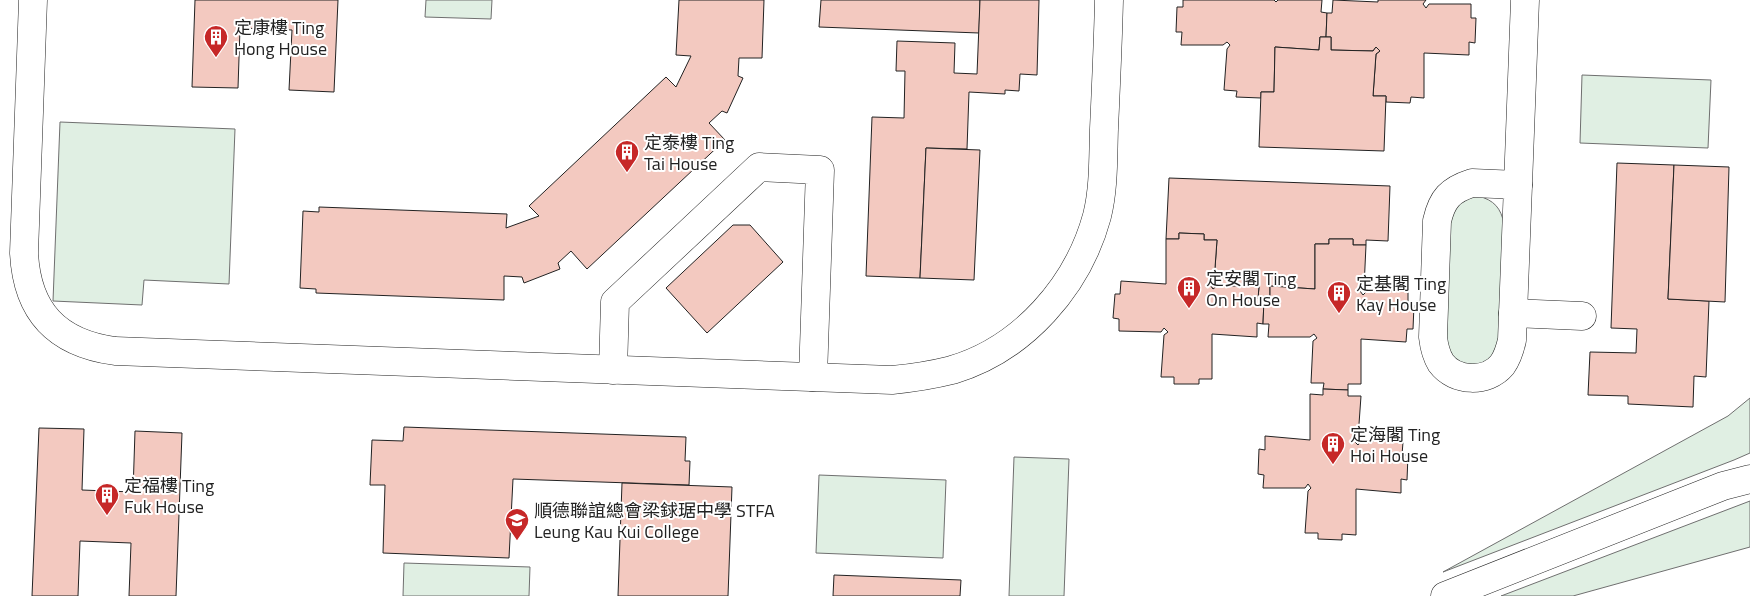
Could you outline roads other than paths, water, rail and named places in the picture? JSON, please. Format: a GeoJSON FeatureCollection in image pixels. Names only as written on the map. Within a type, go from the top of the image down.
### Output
{"type":"FeatureCollection","features":[{"type":"Feature","properties":{"kind":"main road"},"geometry":{"type":"LineString","coordinates":[[33,0],[24,253],[25,274],[31,294],[42,313],[56,329],[73,340],[93,348],[114,351],[892,380],[924,377],[954,369],[983,357],[1010,341],[1034,322],[1055,299],[1073,273],[1097,215],[1102,184],[1109,0]]}},
{"type":"Feature","properties":{"kind":"main road"},"geometry":{"type":"LineString","coordinates":[[1518,185],[1472,183],[1458,187],[1448,196],[1440,208],[1433,337],[1435,350],[1441,363],[1451,372],[1464,377],[1478,378],[1491,374],[1502,365],[1509,354],[1512,340],[1518,185],[1525,0]]}},
{"type":"Feature","properties":{"kind":"main road"},"geometry":{"type":"LineString","coordinates":[[612,370],[615,302],[759,167],[820,170],[813,377]]}},
{"type":"Feature","properties":{"kind":"main road"},"geometry":{"type":"LineString","coordinates":[[1513,313],[1582,316]]}},
{"type":"Feature","properties":{"kind":"main road"},"geometry":{"type":"LineString","coordinates":[[1445,596],[1722,486],[1750,471]]}},
{"type":"Feature","properties":{"kind":"main road"},"geometry":{"type":"LineString","coordinates":[[1722,486],[1750,479]]}},
{"type":"Feature","properties":{"kind":"place","name":"定康樓 Ting Hong House"},"geometry":{"type":"Point","coordinates":[216,58]}},
{"type":"Feature","properties":{"kind":"place","name":"定泰樓 Ting Tai House"},"geometry":{"type":"Point","coordinates":[627,173]}},
{"type":"Feature","properties":{"kind":"place","name":"定安閣 Ting On House"},"geometry":{"type":"Point","coordinates":[1189,309]}},
{"type":"Feature","properties":{"kind":"place","name":"定基閣 Ting Kay House"},"geometry":{"type":"Point","coordinates":[1339,314]}},
{"type":"Feature","properties":{"kind":"place","name":"定海閣 Ting Hoi House"},"geometry":{"type":"Point","coordinates":[1333,465]}},
{"type":"Feature","properties":{"kind":"place","name":"定福樓 Ting Fuk House"},"geometry":{"type":"Point","coordinates":[107,516]}},
{"type":"Feature","properties":{"kind":"place","name":"順德聯誼總會梁銶琚中學 STFA Leung Kau Kui College"},"geometry":{"type":"Point","coordinates":[517,541]}}]}
